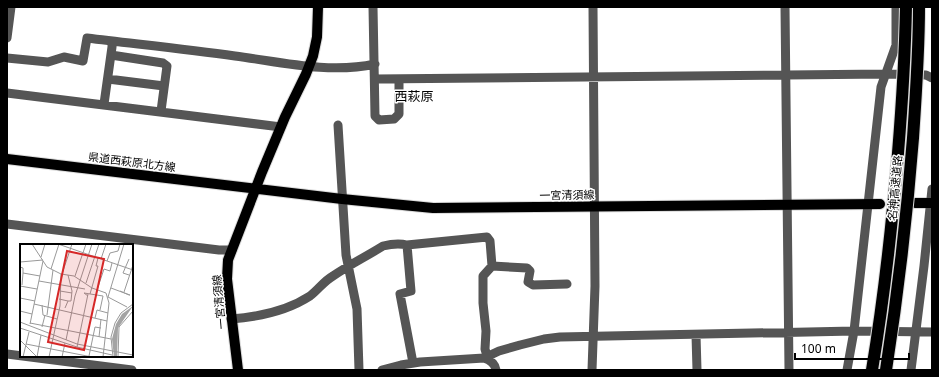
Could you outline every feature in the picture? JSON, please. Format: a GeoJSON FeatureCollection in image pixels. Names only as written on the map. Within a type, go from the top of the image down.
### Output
{"type":"FeatureCollection","features":[{"type":"Feature","properties":{"kind":"highway","name":"名神高速道路"},"geometry":{"type":"LineString","coordinates":[[872,368],[887,270],[896,179],[903,89],[906,7]]}},
{"type":"Feature","properties":{"kind":"highway","name":"名神高速道路"},"geometry":{"type":"LineString","coordinates":[[886,368],[900,271],[910,175],[920,7]]}},
{"type":"Feature","properties":{"kind":"main road","name":"一宮清須線"},"geometry":{"type":"LineString","coordinates":[[238,370],[227,279],[228,260],[255,189],[309,66],[317,37],[318,7]]}},
{"type":"Feature","properties":{"kind":"main road","name":"県道西萩原北方線"},"geometry":{"type":"LineString","coordinates":[[7,159],[255,189]]}},
{"type":"Feature","properties":{"kind":"main road","name":"一宮清須線"},"geometry":{"type":"LineString","coordinates":[[255,189],[433,208],[880,204]]}},
{"type":"Feature","properties":{"kind":"main road"},"geometry":{"type":"LineString","coordinates":[[915,203],[931,203]]}},
{"type":"Feature","properties":{"kind":"street"},"geometry":{"type":"LineString","coordinates":[[7,32],[11,7]]}},
{"type":"Feature","properties":{"kind":"street"},"geometry":{"type":"LineString","coordinates":[[374,7],[375,116],[380,120],[394,119],[399,114],[399,79]]}},
{"type":"Feature","properties":{"kind":"street"},"geometry":{"type":"LineString","coordinates":[[592,370],[595,286],[593,7]]}},
{"type":"Feature","properties":{"kind":"street"},"geometry":{"type":"LineString","coordinates":[[784,7],[789,370]]}},
{"type":"Feature","properties":{"kind":"street"},"geometry":{"type":"LineString","coordinates":[[847,370],[854,331],[881,87],[896,45],[896,7]]}},
{"type":"Feature","properties":{"kind":"street"},"geometry":{"type":"LineString","coordinates":[[7,58],[48,62],[64,57],[83,60],[86,38],[309,66],[349,68],[375,64]]}},
{"type":"Feature","properties":{"kind":"street"},"geometry":{"type":"LineString","coordinates":[[104,104],[112,41]]}},
{"type":"Feature","properties":{"kind":"street"},"geometry":{"type":"LineString","coordinates":[[111,55],[163,63],[167,66],[161,111]]}},
{"type":"Feature","properties":{"kind":"street"},"geometry":{"type":"LineString","coordinates":[[375,79],[886,74],[926,75],[932,78]]}},
{"type":"Feature","properties":{"kind":"street"},"geometry":{"type":"LineString","coordinates":[[108,79],[164,86]]}},
{"type":"Feature","properties":{"kind":"street"},"geometry":{"type":"LineString","coordinates":[[7,93],[281,127]]}},
{"type":"Feature","properties":{"kind":"street"},"geometry":{"type":"LineString","coordinates":[[338,125],[348,268],[357,309],[359,370]]}},
{"type":"Feature","properties":{"kind":"street"},"geometry":{"type":"LineString","coordinates":[[911,370],[932,189]]}},
{"type":"Feature","properties":{"kind":"street"},"geometry":{"type":"LineString","coordinates":[[7,224],[219,250],[232,250]]}},
{"type":"Feature","properties":{"kind":"street"},"geometry":{"type":"LineString","coordinates":[[232,319],[253,317],[275,311],[311,296],[332,276],[348,268],[383,246],[402,244],[407,246],[487,237],[490,241],[492,266],[483,276],[483,303],[486,331],[485,357]]}},
{"type":"Feature","properties":{"kind":"street"},"geometry":{"type":"LineString","coordinates":[[407,246],[412,291],[400,294],[413,363]]}},
{"type":"Feature","properties":{"kind":"street"},"geometry":{"type":"LineString","coordinates":[[492,266],[527,268],[530,271],[528,282],[533,285],[567,284]]}},
{"type":"Feature","properties":{"kind":"street"},"geometry":{"type":"LineString","coordinates":[[382,370],[413,363],[438,365],[485,357],[499,351],[560,336],[696,335],[854,331],[932,332]]}},
{"type":"Feature","properties":{"kind":"street"},"geometry":{"type":"LineString","coordinates":[[696,335],[697,370]]}},
{"type":"Feature","properties":{"kind":"street"},"geometry":{"type":"LineString","coordinates":[[7,354],[20,356]]}},
{"type":"Feature","properties":{"kind":"street"},"geometry":{"type":"LineString","coordinates":[[30,357],[132,370]]}},
{"type":"Feature","properties":{"kind":"street"},"geometry":{"type":"LineString","coordinates":[[485,357],[490,360],[495,366],[496,370]]}},
{"type":"Feature","properties":{"kind":"district","name":"西萩原"},"geometry":{"type":"Point","coordinates":[414,96]}}]}
